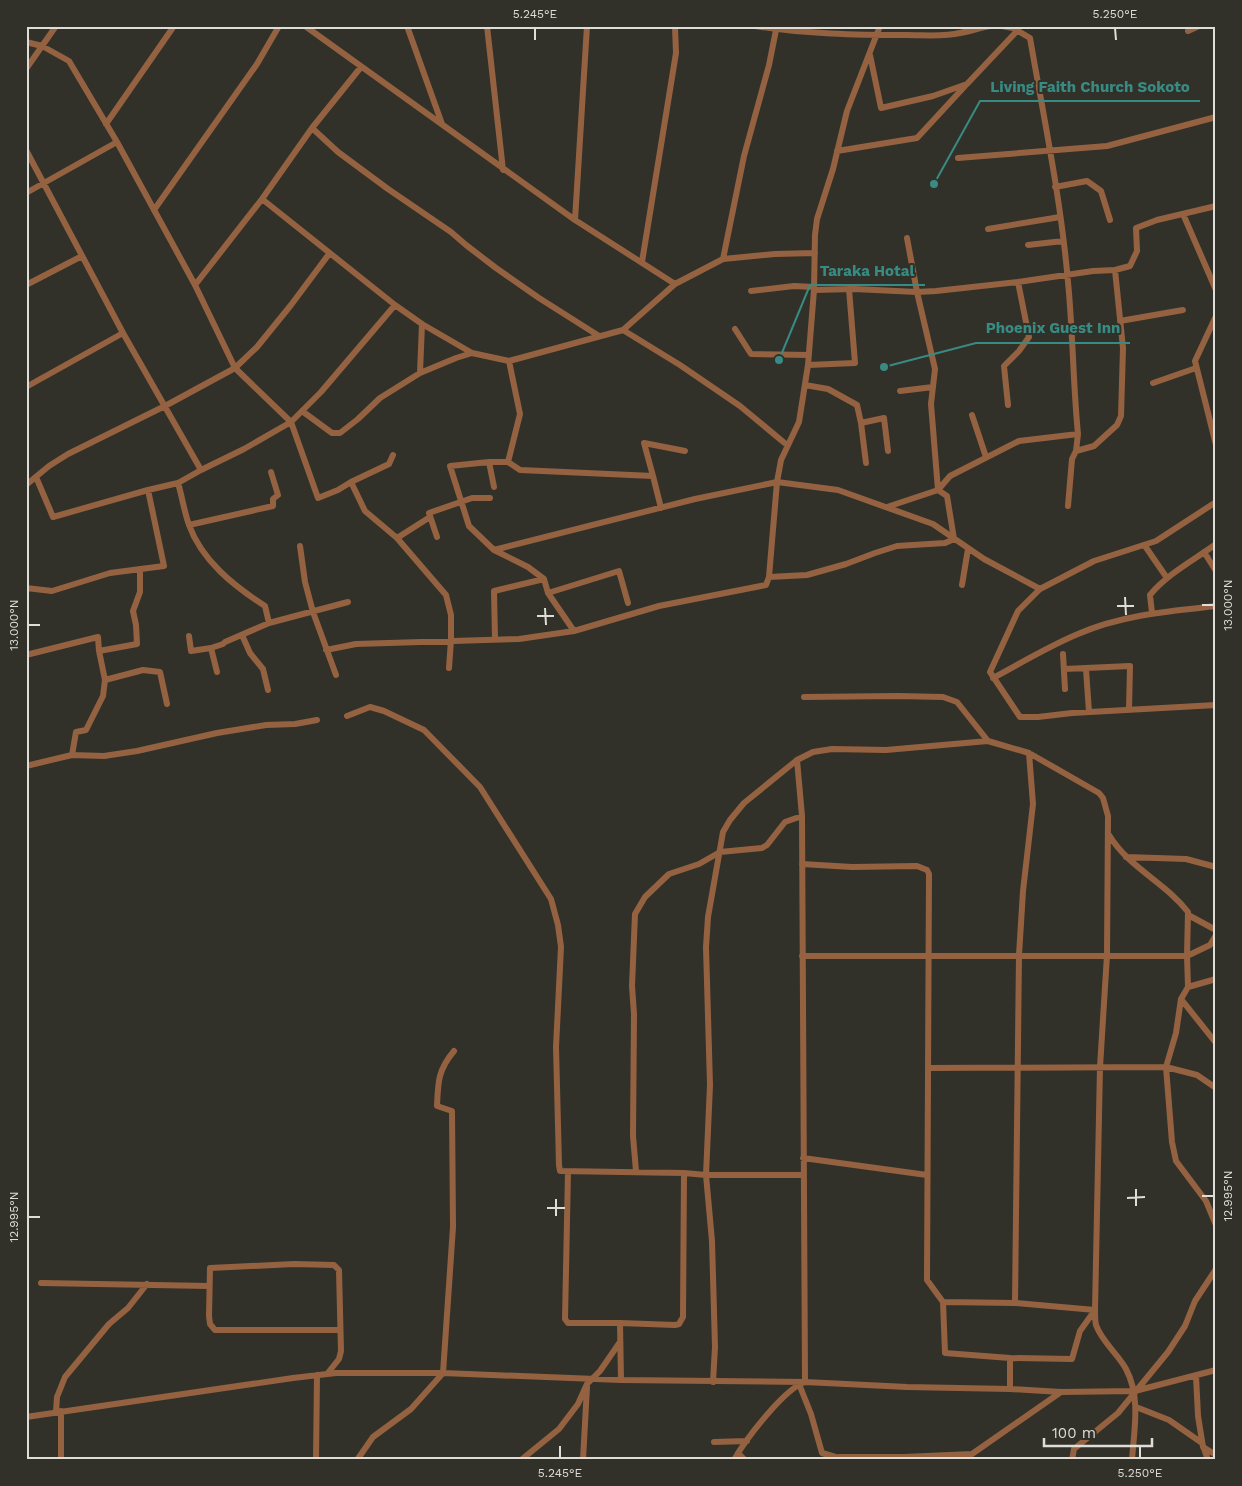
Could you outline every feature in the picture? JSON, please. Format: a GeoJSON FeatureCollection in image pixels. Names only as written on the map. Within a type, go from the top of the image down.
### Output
{"type":"FeatureCollection","features":[{"type":"Feature","properties":{"kind":"street"},"geometry":{"type":"LineString","coordinates":[[26,69],[56,26]]}},
{"type":"Feature","properties":{"kind":"street"},"geometry":{"type":"LineString","coordinates":[[106,124],[174,26]]}},
{"type":"Feature","properties":{"kind":"street"},"geometry":{"type":"LineString","coordinates":[[154,210],[258,64],[278,26]]}},
{"type":"Feature","properties":{"kind":"street"},"geometry":{"type":"LineString","coordinates":[[305,26],[503,170],[575,220],[675,284]]}},
{"type":"Feature","properties":{"kind":"street"},"geometry":{"type":"LineString","coordinates":[[407,26],[442,125]]}},
{"type":"Feature","properties":{"kind":"street"},"geometry":{"type":"LineString","coordinates":[[487,26],[503,170]]}},
{"type":"Feature","properties":{"kind":"street"},"geometry":{"type":"LineString","coordinates":[[575,220],[587,26]]}},
{"type":"Feature","properties":{"kind":"street"},"geometry":{"type":"LineString","coordinates":[[642,262],[676,54],[674,26],[681,26]]}},
{"type":"Feature","properties":{"kind":"street"},"geometry":{"type":"LineString","coordinates":[[754,26],[776,30],[878,35],[961,34],[973,28],[990,26]]}},
{"type":"Feature","properties":{"kind":"street"},"geometry":{"type":"LineString","coordinates":[[326,650],[356,644],[519,639],[574,631],[659,606],[766,585],[769,577],[777,482],[781,460],[799,422],[808,365],[817,219],[847,111],[880,26]]}},
{"type":"Feature","properties":{"kind":"street"},"geometry":{"type":"LineString","coordinates":[[1002,26],[1013,28],[1030,38],[1060,217],[1067,275],[1078,434],[1076,451],[1072,459],[1068,506]]}},
{"type":"Feature","properties":{"kind":"street"},"geometry":{"type":"LineString","coordinates":[[1188,31],[1199,26]]}},
{"type":"Feature","properties":{"kind":"street"},"geometry":{"type":"LineString","coordinates":[[723,258],[744,156],[769,65],[776,30]]}},
{"type":"Feature","properties":{"kind":"street"},"geometry":{"type":"LineString","coordinates":[[837,151],[917,138],[1017,31]]}},
{"type":"Feature","properties":{"kind":"street"},"geometry":{"type":"LineString","coordinates":[[26,42],[42,46],[70,61],[117,142],[195,285],[235,368],[291,422],[318,498],[389,464],[393,455]]}},
{"type":"Feature","properties":{"kind":"street"},"geometry":{"type":"LineString","coordinates":[[870,54],[881,108],[933,96],[967,84]]}},
{"type":"Feature","properties":{"kind":"street"},"geometry":{"type":"LineString","coordinates":[[195,285],[262,199],[312,128],[361,67]]}},
{"type":"Feature","properties":{"kind":"street"},"geometry":{"type":"LineString","coordinates":[[958,158],[1107,146],[1216,117]]}},
{"type":"Feature","properties":{"kind":"street"},"geometry":{"type":"LineString","coordinates":[[312,128],[338,152],[451,232],[496,268],[599,336]]}},
{"type":"Feature","properties":{"kind":"street"},"geometry":{"type":"LineString","coordinates":[[26,193],[117,142]]}},
{"type":"Feature","properties":{"kind":"street"},"geometry":{"type":"LineString","coordinates":[[26,150],[123,332],[201,470]]}},
{"type":"Feature","properties":{"kind":"street"},"geometry":{"type":"LineString","coordinates":[[1055,187],[1087,181],[1101,190],[1110,220]]}},
{"type":"Feature","properties":{"kind":"street"},"geometry":{"type":"LineString","coordinates":[[262,199],[329,254],[422,324],[472,353],[509,361],[623,330],[675,284],[723,258],[766,254],[815,253]]}},
{"type":"Feature","properties":{"kind":"street"},"geometry":{"type":"LineString","coordinates":[[751,291],[794,286],[916,292],[1115,270],[1130,266],[1137,251],[1136,228],[1157,220],[1216,206]]}},
{"type":"Feature","properties":{"kind":"street"},"geometry":{"type":"LineString","coordinates":[[1183,214],[1216,290]]}},
{"type":"Feature","properties":{"kind":"street"},"geometry":{"type":"LineString","coordinates":[[988,229],[1060,217]]}},
{"type":"Feature","properties":{"kind":"street"},"geometry":{"type":"LineString","coordinates":[[907,238],[916,292],[935,369],[931,404],[938,490],[946,496],[954,539]]}},
{"type":"Feature","properties":{"kind":"street"},"geometry":{"type":"LineString","coordinates":[[1028,245],[1063,240]]}},
{"type":"Feature","properties":{"kind":"street"},"geometry":{"type":"LineString","coordinates":[[26,485],[49,466],[68,454],[165,406],[235,368],[286,312],[329,254]]}},
{"type":"Feature","properties":{"kind":"street"},"geometry":{"type":"LineString","coordinates":[[26,285],[82,256]]}},
{"type":"Feature","properties":{"kind":"street"},"geometry":{"type":"LineString","coordinates":[[1076,451],[1094,446],[1117,425],[1121,416],[1122,348],[1115,270]]}},
{"type":"Feature","properties":{"kind":"street"},"geometry":{"type":"LineString","coordinates":[[1008,405],[1004,366],[1019,351],[1029,337],[1018,282]]}},
{"type":"Feature","properties":{"kind":"street"},"geometry":{"type":"LineString","coordinates":[[808,365],[855,363],[849,289]]}},
{"type":"Feature","properties":{"kind":"street"},"geometry":{"type":"LineString","coordinates":[[36,477],[53,516],[178,482],[244,449],[291,422],[321,392],[395,305]]}},
{"type":"Feature","properties":{"kind":"street"},"geometry":{"type":"LineString","coordinates":[[1120,321],[1183,310]]}},
{"type":"Feature","properties":{"kind":"street"},"geometry":{"type":"LineString","coordinates":[[1216,316],[1196,355],[1195,361],[1216,445]]}},
{"type":"Feature","properties":{"kind":"street"},"geometry":{"type":"LineString","coordinates":[[420,373],[422,324]]}},
{"type":"Feature","properties":{"kind":"street"},"geometry":{"type":"LineString","coordinates":[[736,329],[751,354],[809,355]]}},
{"type":"Feature","properties":{"kind":"street"},"geometry":{"type":"LineString","coordinates":[[623,330],[680,365],[740,406],[787,445]]}},
{"type":"Feature","properties":{"kind":"street"},"geometry":{"type":"LineString","coordinates":[[26,387],[123,332]]}},
{"type":"Feature","properties":{"kind":"street"},"geometry":{"type":"LineString","coordinates":[[302,411],[332,433],[340,433],[358,419],[375,401],[420,373],[472,353]]}},
{"type":"Feature","properties":{"kind":"street"},"geometry":{"type":"LineString","coordinates":[[508,462],[520,414],[509,361]]}},
{"type":"Feature","properties":{"kind":"street"},"geometry":{"type":"LineString","coordinates":[[1153,383],[1196,368]]}},
{"type":"Feature","properties":{"kind":"street"},"geometry":{"type":"LineString","coordinates":[[805,385],[828,390],[857,405],[866,463]]}},
{"type":"Feature","properties":{"kind":"street"},"geometry":{"type":"LineString","coordinates":[[900,391],[933,386]]}},
{"type":"Feature","properties":{"kind":"street"},"geometry":{"type":"LineString","coordinates":[[972,415],[986,457]]}},
{"type":"Feature","properties":{"kind":"street"},"geometry":{"type":"LineString","coordinates":[[861,423],[884,418],[888,451]]}},
{"type":"Feature","properties":{"kind":"street"},"geometry":{"type":"LineString","coordinates":[[886,507],[938,490],[950,476],[1020,441],[1078,434]]}},
{"type":"Feature","properties":{"kind":"street"},"geometry":{"type":"LineString","coordinates":[[661,508],[644,443],[684,451]]}},
{"type":"Feature","properties":{"kind":"street"},"geometry":{"type":"LineString","coordinates":[[489,462],[494,487]]}},
{"type":"Feature","properties":{"kind":"street"},"geometry":{"type":"LineString","coordinates":[[574,631],[548,593],[544,579],[528,567],[494,550],[469,526],[450,466],[508,462],[520,470],[653,476]]}},
{"type":"Feature","properties":{"kind":"street"},"geometry":{"type":"LineString","coordinates":[[189,525],[273,506],[273,500],[278,495],[271,472]]}},
{"type":"Feature","properties":{"kind":"street"},"geometry":{"type":"LineString","coordinates":[[178,482],[189,525],[208,560],[242,592],[265,606],[269,623]]}},
{"type":"Feature","properties":{"kind":"street"},"geometry":{"type":"LineString","coordinates":[[351,482],[365,511],[397,538],[446,595],[451,615],[448,668]]}},
{"type":"Feature","properties":{"kind":"street"},"geometry":{"type":"LineString","coordinates":[[494,550],[695,499],[777,482],[838,490],[933,524],[968,549],[1040,589]]}},
{"type":"Feature","properties":{"kind":"street"},"geometry":{"type":"LineString","coordinates":[[26,588],[52,591],[110,573],[164,566],[148,490]]}},
{"type":"Feature","properties":{"kind":"street"},"geometry":{"type":"LineString","coordinates":[[437,537],[429,513],[472,498],[490,498]]}},
{"type":"Feature","properties":{"kind":"street"},"geometry":{"type":"LineString","coordinates":[[1216,502],[1156,541],[1094,561],[1040,589],[1026,601],[1015,616],[990,672],[1020,716],[1038,717],[1089,712],[1216,705]]}},
{"type":"Feature","properties":{"kind":"street"},"geometry":{"type":"LineString","coordinates":[[397,538],[430,517]]}},
{"type":"Feature","properties":{"kind":"street"},"geometry":{"type":"LineString","coordinates":[[769,577],[807,575],[897,546],[945,544],[954,539]]}},
{"type":"Feature","properties":{"kind":"street"},"geometry":{"type":"LineString","coordinates":[[1152,613],[1150,595],[1168,578],[1216,544]]}},
{"type":"Feature","properties":{"kind":"street"},"geometry":{"type":"LineString","coordinates":[[300,546],[305,582],[313,612],[336,674]]}},
{"type":"Feature","properties":{"kind":"street"},"geometry":{"type":"LineString","coordinates":[[1145,546],[1168,578]]}},
{"type":"Feature","properties":{"kind":"street"},"geometry":{"type":"LineString","coordinates":[[962,585],[968,549]]}},
{"type":"Feature","properties":{"kind":"street"},"geometry":{"type":"LineString","coordinates":[[1204,552],[1216,571]]}},
{"type":"Feature","properties":{"kind":"street"},"geometry":{"type":"LineString","coordinates":[[99,651],[137,644],[133,611],[140,592],[140,569]]}},
{"type":"Feature","properties":{"kind":"street"},"geometry":{"type":"LineString","coordinates":[[548,593],[619,571],[628,603]]}},
{"type":"Feature","properties":{"kind":"street"},"geometry":{"type":"LineString","coordinates":[[495,640],[494,591],[544,579]]}},
{"type":"Feature","properties":{"kind":"street"},"geometry":{"type":"LineString","coordinates":[[189,636],[191,651],[211,648],[269,623],[348,602]]}},
{"type":"Feature","properties":{"kind":"street"},"geometry":{"type":"LineString","coordinates":[[993,678],[1079,633],[1120,620],[1152,613],[1216,606]]}},
{"type":"Feature","properties":{"kind":"street"},"geometry":{"type":"LineString","coordinates":[[242,635],[250,654],[263,669],[268,690]]}},
{"type":"Feature","properties":{"kind":"street"},"geometry":{"type":"LineString","coordinates":[[26,655],[98,637],[105,680],[103,696],[86,730],[76,732],[72,755]]}},
{"type":"Feature","properties":{"kind":"street"},"geometry":{"type":"LineString","coordinates":[[211,648],[217,672]]}},
{"type":"Feature","properties":{"kind":"street"},"geometry":{"type":"LineString","coordinates":[[1064,654],[1066,689]]}},
{"type":"Feature","properties":{"kind":"street"},"geometry":{"type":"LineString","coordinates":[[1064,669],[1130,666],[1129,710]]}},
{"type":"Feature","properties":{"kind":"street"},"geometry":{"type":"LineString","coordinates":[[1086,668],[1089,712]]}},
{"type":"Feature","properties":{"kind":"street"},"geometry":{"type":"LineString","coordinates":[[105,680],[143,670],[160,672],[167,704]]}},
{"type":"Feature","properties":{"kind":"street"},"geometry":{"type":"LineString","coordinates":[[804,698],[943,697],[957,702],[988,741]]}},
{"type":"Feature","properties":{"kind":"street"},"geometry":{"type":"LineString","coordinates":[[347,716],[370,707],[384,711],[424,730],[480,787],[551,899],[558,925],[561,947],[556,1047],[558,1166],[560,1170],[568,1172],[636,1171],[706,1175],[804,1175]]}},
{"type":"Feature","properties":{"kind":"street"},"geometry":{"type":"LineString","coordinates":[[26,766],[72,755],[104,756],[217,733],[266,725],[295,724],[317,720]]}},
{"type":"Feature","properties":{"kind":"street"},"geometry":{"type":"LineString","coordinates":[[714,1382],[712,1241],[706,1175],[710,1076],[706,947],[708,918],[723,832],[744,803],[797,760],[821,750],[886,750],[988,741],[1029,753],[1099,793],[1106,807],[1108,834],[1107,955],[1100,1067],[1095,1310],[1096,1324],[1104,1339],[1126,1369],[1135,1391],[1136,1407],[1132,1460]]}},
{"type":"Feature","properties":{"kind":"street"},"geometry":{"type":"LineString","coordinates":[[1014,1303],[1019,955],[1023,891],[1033,804],[1029,753]]}},
{"type":"Feature","properties":{"kind":"street"},"geometry":{"type":"LineString","coordinates":[[797,760],[802,816],[804,1175],[802,1383],[822,1453],[839,1459],[972,1457],[1061,1392]]}},
{"type":"Feature","properties":{"kind":"street"},"geometry":{"type":"LineString","coordinates":[[636,1171],[633,1136],[634,1014],[632,986],[635,914],[645,897],[668,874],[699,864],[720,852],[762,848],[767,845],[785,822],[802,816]]}},
{"type":"Feature","properties":{"kind":"street"},"geometry":{"type":"LineString","coordinates":[[1108,834],[1115,846],[1178,899],[1190,916],[1216,930]]}},
{"type":"Feature","properties":{"kind":"street"},"geometry":{"type":"LineString","coordinates":[[1126,857],[1186,859],[1216,867]]}},
{"type":"Feature","properties":{"kind":"street"},"geometry":{"type":"LineString","coordinates":[[802,864],[852,867],[917,866],[927,870],[929,874],[927,1280],[943,1302],[945,1353],[1010,1358],[1072,1359],[1080,1331],[1095,1310]]}},
{"type":"Feature","properties":{"kind":"street"},"geometry":{"type":"LineString","coordinates":[[1190,916],[1187,956],[1188,987],[1182,999],[1176,1033],[1166,1067],[1172,1142],[1176,1161],[1206,1201],[1216,1225]]}},
{"type":"Feature","properties":{"kind":"street"},"geometry":{"type":"LineString","coordinates":[[802,956],[1187,956],[1210,945],[1216,935]]}},
{"type":"Feature","properties":{"kind":"street"},"geometry":{"type":"LineString","coordinates":[[1188,987],[1216,979]]}},
{"type":"Feature","properties":{"kind":"street"},"geometry":{"type":"LineString","coordinates":[[1182,999],[1216,1043]]}},
{"type":"Feature","properties":{"kind":"street"},"geometry":{"type":"LineString","coordinates":[[357,1460],[373,1437],[410,1409],[443,1373],[453,1227],[452,1111],[437,1106],[438,1077],[444,1062],[454,1051]]}},
{"type":"Feature","properties":{"kind":"street"},"geometry":{"type":"LineString","coordinates":[[929,1068],[1166,1067],[1197,1075],[1216,1088]]}},
{"type":"Feature","properties":{"kind":"street"},"geometry":{"type":"LineString","coordinates":[[803,1158],[927,1174]]}},
{"type":"Feature","properties":{"kind":"street"},"geometry":{"type":"LineString","coordinates":[[568,1172],[565,1319],[568,1322],[675,1325],[679,1324],[683,1317],[684,1173]]}},
{"type":"Feature","properties":{"kind":"street"},"geometry":{"type":"LineString","coordinates":[[327,1374],[339,1359],[340,1330],[339,1270],[334,1265],[294,1264],[210,1268],[210,1324],[215,1330],[340,1330]]}},
{"type":"Feature","properties":{"kind":"street"},"geometry":{"type":"LineString","coordinates":[[1072,1460],[1074,1449],[1118,1413],[1168,1352],[1185,1326],[1195,1301],[1216,1269]]}},
{"type":"Feature","properties":{"kind":"street"},"geometry":{"type":"LineString","coordinates":[[40,1283],[209,1286]]}},
{"type":"Feature","properties":{"kind":"street"},"geometry":{"type":"LineString","coordinates":[[61,1460],[58,1397],[65,1377],[109,1324],[128,1308],[147,1284]]}},
{"type":"Feature","properties":{"kind":"street"},"geometry":{"type":"LineString","coordinates":[[943,1302],[1014,1303],[1095,1310]]}},
{"type":"Feature","properties":{"kind":"street"},"geometry":{"type":"LineString","coordinates":[[620,1323],[621,1380]]}},
{"type":"Feature","properties":{"kind":"street"},"geometry":{"type":"LineString","coordinates":[[521,1460],[559,1429],[578,1404],[588,1380],[600,1371],[621,1341]]}},
{"type":"Feature","properties":{"kind":"street"},"geometry":{"type":"LineString","coordinates":[[1010,1358],[1010,1388]]}},
{"type":"Feature","properties":{"kind":"street"},"geometry":{"type":"LineString","coordinates":[[26,1417],[327,1374],[443,1373],[588,1380],[1010,1388],[1061,1392],[1135,1391],[1216,1370]]}},
{"type":"Feature","properties":{"kind":"street"},"geometry":{"type":"LineString","coordinates":[[316,1460],[317,1375]]}},
{"type":"Feature","properties":{"kind":"street"},"geometry":{"type":"LineString","coordinates":[[1196,1376],[1198,1416],[1203,1447],[1216,1455]]}},
{"type":"Feature","properties":{"kind":"street"},"geometry":{"type":"LineString","coordinates":[[582,1460],[588,1380]]}},
{"type":"Feature","properties":{"kind":"street"},"geometry":{"type":"LineString","coordinates":[[734,1460],[771,1410],[802,1383]]}},
{"type":"Feature","properties":{"kind":"street"},"geometry":{"type":"LineString","coordinates":[[1136,1407],[1169,1420],[1202,1443],[1208,1460]]}},
{"type":"Feature","properties":{"kind":"street"},"geometry":{"type":"LineString","coordinates":[[714,1442],[747,1441]]}},
{"type":"Feature","properties":{"kind":"street"},"geometry":{"type":"LineString","coordinates":[[738,1453],[745,1460]]}},
{"type":"Feature","properties":{"kind":"street"},"geometry":{"type":"LineString","coordinates":[[456,1460],[474,1460]]}},
{"type":"Feature","properties":{"kind":"place","name":"Living Faith Church Sokoto"},"geometry":{"type":"Point","coordinates":[934,184]}},
{"type":"Feature","properties":{"kind":"place","name":"Taraka Hotal"},"geometry":{"type":"Point","coordinates":[779,360]}},
{"type":"Feature","properties":{"kind":"place","name":"Phoenix Guest Inn"},"geometry":{"type":"Point","coordinates":[884,367]}}]}
